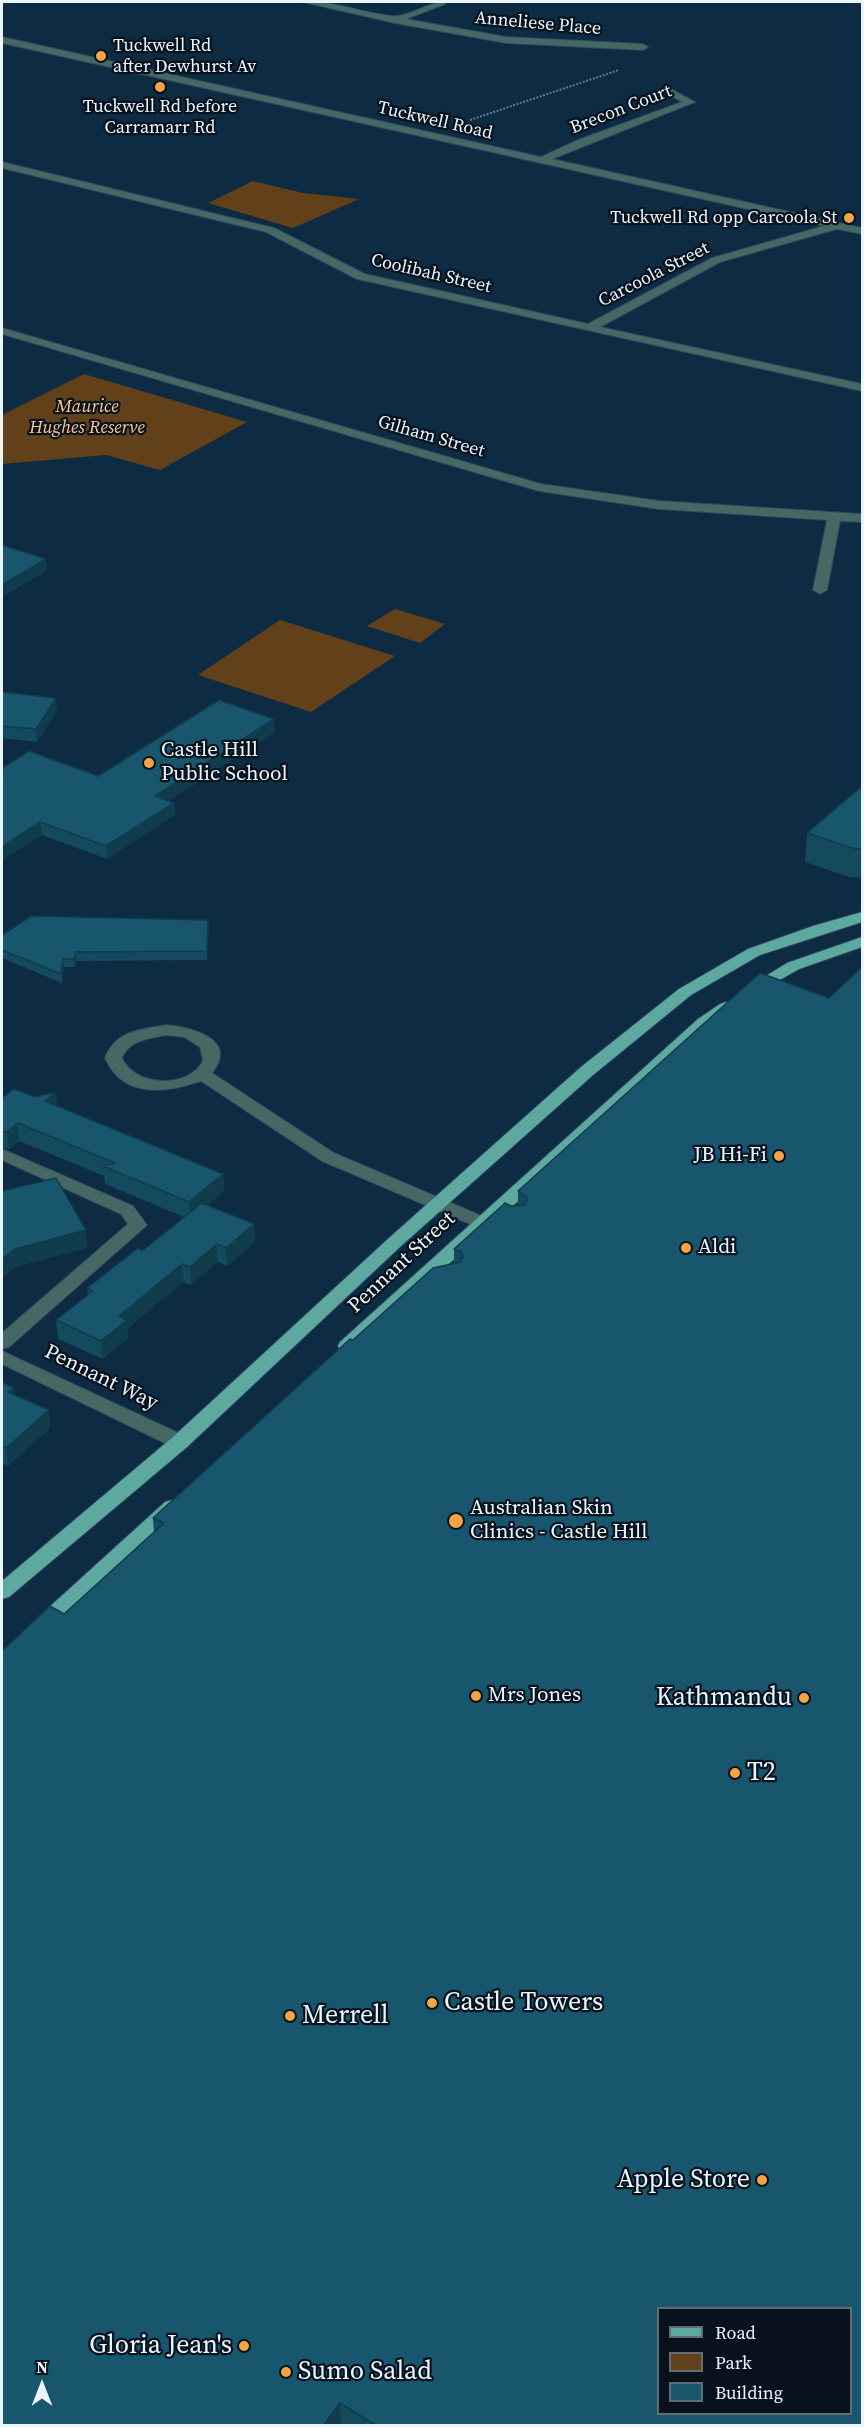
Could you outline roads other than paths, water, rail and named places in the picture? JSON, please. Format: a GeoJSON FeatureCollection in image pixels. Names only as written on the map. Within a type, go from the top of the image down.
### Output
{"type":"FeatureCollection","features":[{"type":"Feature","properties":{"kind":"main road","name":"Pennant Street"},"geometry":{"type":"LineString","coordinates":[[2,1592],[180,1442],[396,1242],[587,1071],[685,992],[754,952],[819,929],[862,918]]}},
{"type":"Feature","properties":{"kind":"main road","name":"Pennant Street"},"geometry":{"type":"LineString","coordinates":[[330,1362],[704,1023],[742,995],[794,966],[862,942]]}},
{"type":"Feature","properties":{"kind":"main road"},"geometry":{"type":"LineString","coordinates":[[25,1640],[188,1492]]}},
{"type":"Feature","properties":{"kind":"street","name":"Anneliese Place"},"geometry":{"type":"LineString","coordinates":[[307,2],[506,40],[643,48]]}},
{"type":"Feature","properties":{"kind":"street"},"geometry":{"type":"LineString","coordinates":[[395,20],[442,2]]}},
{"type":"Feature","properties":{"kind":"street","name":"Tuckwell Road"},"geometry":{"type":"LineString","coordinates":[[2,40],[424,136],[862,231]]}},
{"type":"Feature","properties":{"kind":"street","name":"Brecon Court"},"geometry":{"type":"LineString","coordinates":[[540,161],[582,142],[690,102],[666,90]]}},
{"type":"Feature","properties":{"kind":"street"},"geometry":{"type":"LineString","coordinates":[[2,173],[7,166]]}},
{"type":"Feature","properties":{"kind":"street","name":"Coolibah Street"},"geometry":{"type":"LineString","coordinates":[[7,166],[270,231],[361,276],[862,388]]}},
{"type":"Feature","properties":{"kind":"street","name":"Carcoola Street"},"geometry":{"type":"LineString","coordinates":[[591,327],[716,260],[837,226]]}},
{"type":"Feature","properties":{"kind":"street","name":"Gilham Street"},"geometry":{"type":"LineString","coordinates":[[2,331],[539,487],[579,496],[862,518]]}},
{"type":"Feature","properties":{"kind":"street"},"geometry":{"type":"LineString","coordinates":[[820,590],[834,516]]}},
{"type":"Feature","properties":{"kind":"street"},"geometry":{"type":"LineString","coordinates":[[166,1030],[181,1031],[205,1041],[211,1048],[213,1057],[210,1066],[202,1074],[189,1081],[155,1086],[138,1083],[125,1077],[116,1069],[112,1060],[115,1050],[124,1041],[136,1035],[166,1030]]}},
{"type":"Feature","properties":{"kind":"street"},"geometry":{"type":"LineString","coordinates":[[202,1074],[328,1157],[516,1238]]}},
{"type":"Feature","properties":{"kind":"street","name":"Pennant Way"},"geometry":{"type":"LineString","coordinates":[[2,1155],[127,1210],[138,1225],[2,1343]]}},
{"type":"Feature","properties":{"kind":"street"},"geometry":{"type":"LineString","coordinates":[[382,1313],[426,1300]]}},
{"type":"Feature","properties":{"kind":"street","name":"Pennant Way"},"geometry":{"type":"LineString","coordinates":[[2,1357],[180,1442]]}},
{"type":"Feature","properties":{"kind":"place","name":"Tuckwell Rd after Dewhurst Av"},"geometry":{"type":"Point","coordinates":[101,56]}},
{"type":"Feature","properties":{"kind":"place","name":"Tuckwell Rd before Carramarr Rd"},"geometry":{"type":"Point","coordinates":[160,87]}},
{"type":"Feature","properties":{"kind":"place","name":"Tuckwell Rd opp Carcoola St"},"geometry":{"type":"Point","coordinates":[849,218]}},
{"type":"Feature","properties":{"kind":"place","name":"Castle Hill Public School"},"geometry":{"type":"Point","coordinates":[149,763]}},
{"type":"Feature","properties":{"kind":"place","name":"JB Hi-Fi"},"geometry":{"type":"Point","coordinates":[779,1156]}},
{"type":"Feature","properties":{"kind":"place","name":"Aldi"},"geometry":{"type":"Point","coordinates":[686,1248]}},
{"type":"Feature","properties":{"kind":"place","name":"Australian Skin Clinics - Castle Hill"},"geometry":{"type":"Point","coordinates":[456,1521]}},
{"type":"Feature","properties":{"kind":"place","name":"Mrs Jones"},"geometry":{"type":"Point","coordinates":[476,1696]}},
{"type":"Feature","properties":{"kind":"place","name":"Kathmandu"},"geometry":{"type":"Point","coordinates":[804,1698]}},
{"type":"Feature","properties":{"kind":"place","name":"T2"},"geometry":{"type":"Point","coordinates":[735,1773]}},
{"type":"Feature","properties":{"kind":"place","name":"Castle Towers"},"geometry":{"type":"Point","coordinates":[432,2003]}},
{"type":"Feature","properties":{"kind":"place","name":"Merrell"},"geometry":{"type":"Point","coordinates":[290,2016]}},
{"type":"Feature","properties":{"kind":"place","name":"Apple Store"},"geometry":{"type":"Point","coordinates":[762,2180]}},
{"type":"Feature","properties":{"kind":"place","name":"Gloria Jean's"},"geometry":{"type":"Point","coordinates":[244,2346]}},
{"type":"Feature","properties":{"kind":"place","name":"Sumo Salad"},"geometry":{"type":"Point","coordinates":[286,2372]}},
{"type":"Feature","properties":{"kind":"park label","name":"Maurice Hughes Reserve"},"geometry":{"type":"Point","coordinates":[87,417]}}]}
